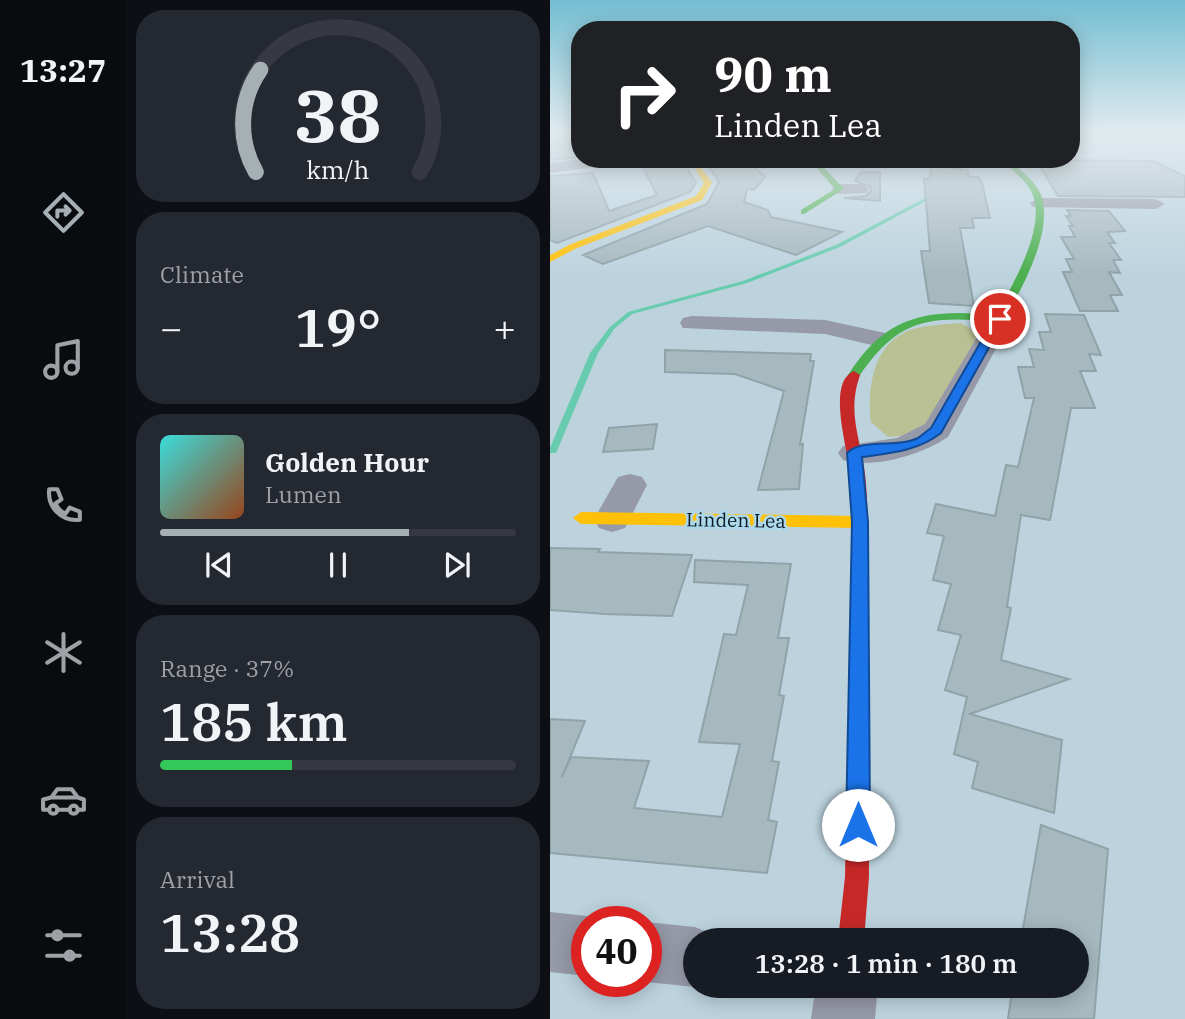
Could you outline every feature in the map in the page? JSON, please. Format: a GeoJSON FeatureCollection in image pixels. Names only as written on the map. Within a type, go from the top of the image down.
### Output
{"type":"FeatureCollection","features":[{"type":"Feature","properties":{"kind":"street"},"geometry":{"type":"LineString","coordinates":[[550,259],[574,246],[699,198],[708,183],[706,180]]}},
{"type":"Feature","properties":{"kind":"street"},"geometry":{"type":"LineString","coordinates":[[831,180],[840,189]]}},
{"type":"Feature","properties":{"kind":"street"},"geometry":{"type":"LineString","coordinates":[[854,453],[906,446],[923,441],[937,430],[1020,281],[1034,244],[1039,203],[1025,180]]}},
{"type":"Feature","properties":{"kind":"street"},"geometry":{"type":"LineString","coordinates":[[804,212],[840,189],[860,189]]}},
{"type":"Feature","properties":{"kind":"street"},"geometry":{"type":"LineString","coordinates":[[1039,203],[1156,204]]}},
{"type":"Feature","properties":{"kind":"street"},"geometry":{"type":"LineString","coordinates":[[852,928],[857,877],[860,522],[846,402],[860,359],[877,338],[926,319],[968,316],[1000,319]]}},
{"type":"Feature","properties":{"kind":"street"},"geometry":{"type":"LineString","coordinates":[[692,323],[825,327],[877,338]]}},
{"type":"Feature","properties":{"kind":"street","name":"Linden Lea"},"geometry":{"type":"LineString","coordinates":[[597,518],[630,485]]}},
{"type":"Feature","properties":{"kind":"street","name":"Linden Lea"},"geometry":{"type":"LineString","coordinates":[[597,518],[860,522]]}},
{"type":"Feature","properties":{"kind":"street"},"geometry":{"type":"LineString","coordinates":[[550,942],[571,944]]}},
{"type":"Feature","properties":{"kind":"street"},"geometry":{"type":"LineString","coordinates":[[662,954],[683,956]]}},
{"type":"Feature","properties":{"kind":"street"},"geometry":{"type":"LineString","coordinates":[[843,1019],[845,998]]}},
{"type":"Feature","properties":{"kind":"green space"},"geometry":{"type":"Polygon","coordinates":[[[961,323],[978,333],[945,404],[925,427],[915,433],[888,437],[871,422],[870,408],[872,379],[882,352],[903,333],[922,327],[961,323]]]}},
{"type":"Feature","properties":{"kind":"building"},"geometry":{"type":"Polygon","coordinates":[[[550,180],[596,180],[609,211],[657,195],[649,180],[694,180],[696,183],[690,192],[557,243],[550,240],[550,180]]]}},
{"type":"Feature","properties":{"kind":"building"},"geometry":{"type":"Polygon","coordinates":[[[717,180],[763,180],[754,190],[747,189],[744,202],[768,210],[771,217],[842,232],[796,255],[708,226],[603,264],[583,255],[707,204],[719,182],[717,180]]]}},
{"type":"Feature","properties":{"kind":"building"},"geometry":{"type":"Polygon","coordinates":[[[880,180],[880,201],[844,198],[866,196],[871,191],[870,187],[855,181],[880,180]]]}},
{"type":"Feature","properties":{"kind":"building"},"geometry":{"type":"Polygon","coordinates":[[[924,180],[980,180],[990,218],[972,218],[974,228],[960,228],[974,306],[929,303],[921,251],[930,251],[924,180]]]}},
{"type":"Feature","properties":{"kind":"building"},"geometry":{"type":"Polygon","coordinates":[[[1048,180],[1185,180],[1185,197],[1058,196],[1048,180]]]}},
{"type":"Feature","properties":{"kind":"building"},"geometry":{"type":"Polygon","coordinates":[[[1067,210],[1109,211],[1125,231],[1107,232],[1115,243],[1109,243],[1121,260],[1113,260],[1120,273],[1109,272],[1122,295],[1110,295],[1118,311],[1080,311],[1063,272],[1072,272],[1066,259],[1074,259],[1061,237],[1075,237],[1069,226],[1073,226],[1066,216],[1071,216],[1067,210]]]}},
{"type":"Feature","properties":{"kind":"building"},"geometry":{"type":"Polygon","coordinates":[[[1045,314],[1084,315],[1101,355],[1089,354],[1096,371],[1080,371],[1095,408],[1071,408],[1050,520],[1021,515],[1007,607],[1011,608],[1001,660],[1069,679],[970,714],[1062,740],[1054,813],[972,788],[978,762],[954,754],[967,697],[945,690],[961,635],[938,630],[951,584],[933,580],[944,536],[927,533],[936,504],[995,516],[1006,465],[1018,467],[1034,398],[1025,398],[1018,367],[1034,367],[1029,349],[1044,350],[1039,332],[1051,332],[1045,314]]]}},
{"type":"Feature","properties":{"kind":"building"},"geometry":{"type":"Polygon","coordinates":[[[665,350],[811,354],[810,361],[814,361],[800,445],[803,444],[799,489],[758,490],[784,391],[735,374],[665,372],[665,350]]]}},
{"type":"Feature","properties":{"kind":"building"},"geometry":{"type":"Polygon","coordinates":[[[657,424],[653,449],[603,452],[609,428],[657,424]]]}},
{"type":"Feature","properties":{"kind":"building"},"geometry":{"type":"Polygon","coordinates":[[[550,548],[692,555],[672,616],[605,614],[550,610],[550,548]]]}},
{"type":"Feature","properties":{"kind":"building"},"geometry":{"type":"Polygon","coordinates":[[[695,560],[791,564],[778,638],[789,638],[779,695],[784,696],[772,761],[779,762],[768,820],[777,822],[767,873],[550,853],[550,719],[585,721],[562,777],[571,757],[649,761],[634,808],[722,817],[740,744],[699,742],[724,634],[736,635],[748,585],[694,582],[695,560]]]}},
{"type":"Feature","properties":{"kind":"building"},"geometry":{"type":"Polygon","coordinates":[[[1041,825],[1108,849],[1094,1019],[1008,1019],[1011,998],[1089,998],[1089,928],[1023,928],[1041,825]]]}},
{"type":"Feature","properties":{"kind":"waterway"},"geometry":{"type":"LineString","coordinates":[[553,451],[594,353],[612,328],[630,313],[745,282],[838,246],[935,195]]}},
{"type":"Feature","properties":{"kind":"traffic: fast"},"geometry":{"type":"LineString","coordinates":[[804,212],[840,189],[831,180]]}},
{"type":"Feature","properties":{"kind":"traffic: fast"},"geometry":{"type":"LineString","coordinates":[[854,375],[881,340],[916,321],[956,316],[1000,319],[1029,258],[1039,224],[1037,195],[1027,180]]}},
{"type":"Feature","properties":{"kind":"traffic: slow"},"geometry":{"type":"LineString","coordinates":[[550,259],[574,246],[699,198],[708,183],[706,180]]}},
{"type":"Feature","properties":{"kind":"traffic: slow"},"geometry":{"type":"LineString","coordinates":[[581,518],[860,522]]}},
{"type":"Feature","properties":{"kind":"traffic: jam"},"geometry":{"type":"LineString","coordinates":[[852,928],[857,877],[860,522],[857,470],[846,412],[847,394],[854,375]]}},
{"type":"Feature","properties":{"kind":"route"},"geometry":{"type":"LineString","coordinates":[[858,825],[860,522],[854,453],[906,446],[923,441],[937,430],[1000,319]]}}]}
